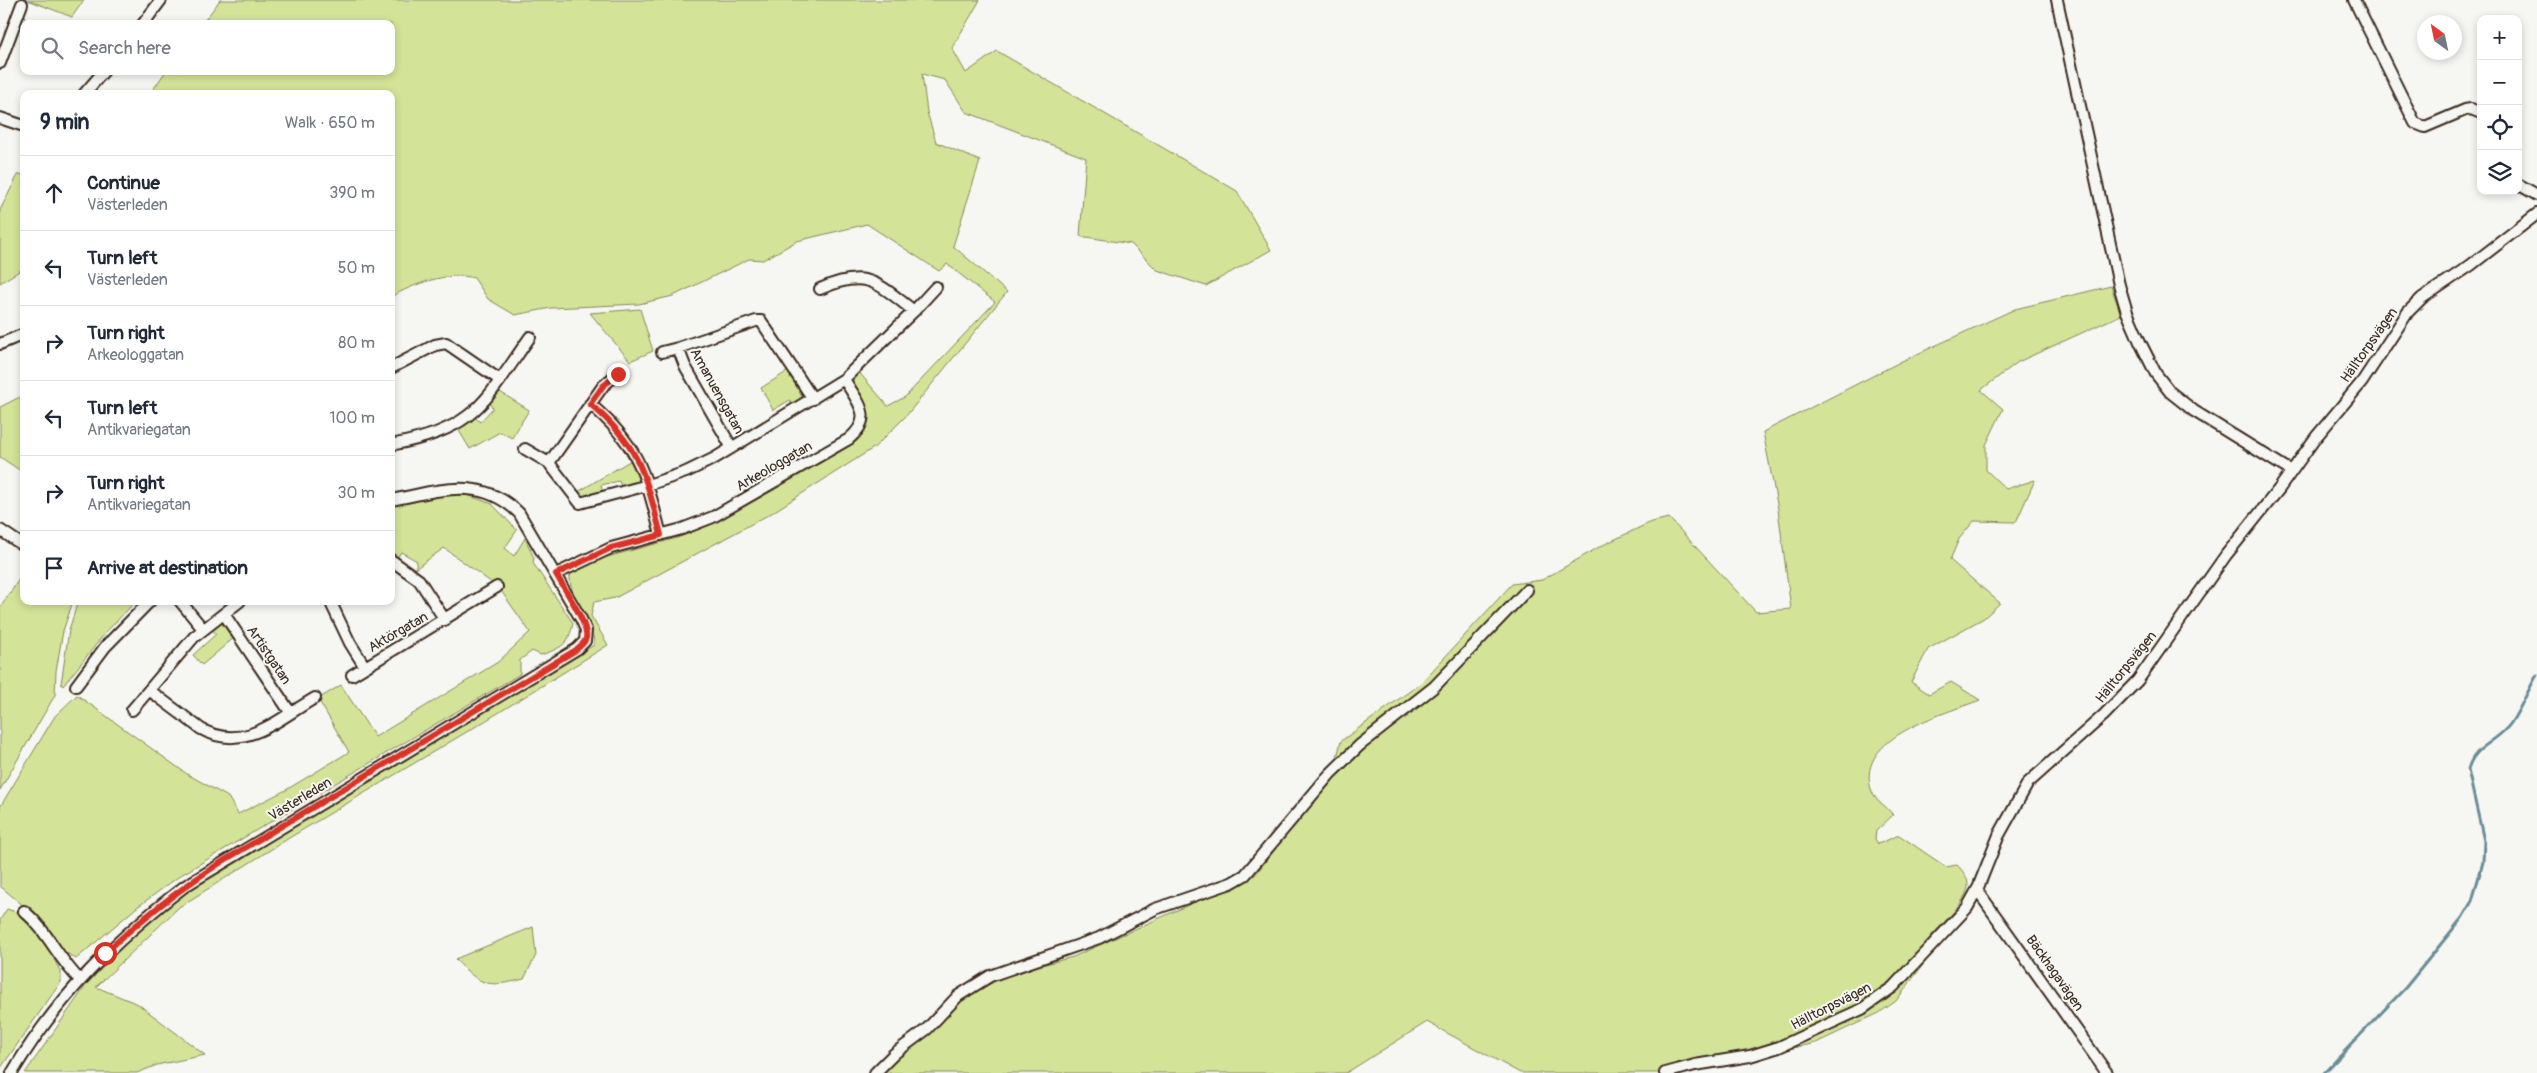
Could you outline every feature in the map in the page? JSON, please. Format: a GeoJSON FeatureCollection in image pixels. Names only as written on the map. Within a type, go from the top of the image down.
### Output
{"type":"FeatureCollection","features":[{"type":"Feature","properties":{"kind":"street"},"geometry":{"type":"LineString","coordinates":[[146,20],[161,0]]}},
{"type":"Feature","properties":{"kind":"street"},"geometry":{"type":"LineString","coordinates":[[2058,0],[2119,285],[2127,312],[2140,342],[2161,381],[2177,398],[2291,471]]}},
{"type":"Feature","properties":{"kind":"street"},"geometry":{"type":"LineString","coordinates":[[2354,0],[2415,123],[2425,127],[2465,110],[2471,109],[2477,111]]}},
{"type":"Feature","properties":{"kind":"street"},"geometry":{"type":"LineString","coordinates":[[0,62],[22,4]]}},
{"type":"Feature","properties":{"kind":"street"},"geometry":{"type":"LineString","coordinates":[[87,90],[101,75]]}},
{"type":"Feature","properties":{"kind":"street"},"geometry":{"type":"LineString","coordinates":[[0,118],[20,125]]}},
{"type":"Feature","properties":{"kind":"street"},"geometry":{"type":"LineString","coordinates":[[2522,186],[2537,195]]}},
{"type":"Feature","properties":{"kind":"street","name":"Hälltorpsvägen"},"geometry":{"type":"LineString","coordinates":[[1665,1073],[1695,1065],[1750,1056],[1779,1047],[1870,1004],[1893,987],[1945,934],[1967,908],[1978,890],[1999,835],[2028,783],[2104,715],[2138,680],[2226,555],[2362,382],[2415,304],[2471,265],[2537,214]]}},
{"type":"Feature","properties":{"kind":"street"},"geometry":{"type":"LineString","coordinates":[[820,289],[846,279],[863,279],[878,284],[914,310]]}},
{"type":"Feature","properties":{"kind":"street"},"geometry":{"type":"LineString","coordinates":[[844,379],[936,287]]}},
{"type":"Feature","properties":{"kind":"street","name":"Amanuensgatan"},"geometry":{"type":"LineString","coordinates":[[662,352],[756,321],[761,322],[813,399]]}},
{"type":"Feature","properties":{"kind":"street"},"geometry":{"type":"LineString","coordinates":[[0,344],[20,336]]}},
{"type":"Feature","properties":{"kind":"street"},"geometry":{"type":"LineString","coordinates":[[395,444],[438,434],[463,422],[484,402],[530,336]]}},
{"type":"Feature","properties":{"kind":"street"},"geometry":{"type":"LineString","coordinates":[[395,366],[435,345],[446,343],[500,380]]}},
{"type":"Feature","properties":{"kind":"street","name":"Amanuensgatan"},"geometry":{"type":"LineString","coordinates":[[678,348],[732,448]]}},
{"type":"Feature","properties":{"kind":"street"},"geometry":{"type":"LineString","coordinates":[[525,449],[549,463],[603,386],[618,374]]}},
{"type":"Feature","properties":{"kind":"street","name":"Amanuensgatan"},"geometry":{"type":"LineString","coordinates":[[549,463],[580,502],[648,485],[686,472],[732,448],[844,379]]}},
{"type":"Feature","properties":{"kind":"street","name":"Arkeologgatan"},"geometry":{"type":"LineString","coordinates":[[556,574],[611,548],[697,524],[726,510],[857,432],[862,426],[862,414],[844,379]]}},
{"type":"Feature","properties":{"kind":"street"},"geometry":{"type":"LineString","coordinates":[[590,404],[609,420],[627,441],[648,485],[661,535]]}},
{"type":"Feature","properties":{"kind":"street","name":"Västerleden"},"geometry":{"type":"LineString","coordinates":[[12,1073],[31,1042],[80,980],[136,924],[185,886],[576,650],[585,641],[586,630],[556,574],[519,513],[497,496],[484,490],[459,488],[395,499]]}},
{"type":"Feature","properties":{"kind":"street"},"geometry":{"type":"LineString","coordinates":[[0,530],[20,543]]}},
{"type":"Feature","properties":{"kind":"street","name":"Aktörgatan"},"geometry":{"type":"LineString","coordinates":[[395,562],[411,572],[419,580],[445,620]]}},
{"type":"Feature","properties":{"kind":"street","name":"Aktörgatan"},"geometry":{"type":"LineString","coordinates":[[352,675],[445,620],[496,587]]}},
{"type":"Feature","properties":{"kind":"street"},"geometry":{"type":"LineString","coordinates":[[875,1073],[895,1053],[927,1029],[958,996],[990,976],[1106,935],[1155,909],[1230,883],[1245,875],[1330,774],[1360,745],[1434,687],[1527,590]]}},
{"type":"Feature","properties":{"kind":"street"},"geometry":{"type":"LineString","coordinates":[[76,686],[105,647],[146,605]]}},
{"type":"Feature","properties":{"kind":"street"},"geometry":{"type":"LineString","coordinates":[[183,605],[203,628]]}},
{"type":"Feature","properties":{"kind":"street"},"geometry":{"type":"LineString","coordinates":[[132,710],[203,628],[235,605]]}},
{"type":"Feature","properties":{"kind":"street","name":"Aktörgatan"},"geometry":{"type":"LineString","coordinates":[[332,605],[350,643],[365,667]]}},
{"type":"Feature","properties":{"kind":"street","name":"Artistgatan"},"geometry":{"type":"LineString","coordinates":[[224,614],[290,712]]}},
{"type":"Feature","properties":{"kind":"street"},"geometry":{"type":"LineString","coordinates":[[148,690],[210,734],[229,739],[250,735],[315,698]]}},
{"type":"Feature","properties":{"kind":"street","name":"Bäckhagavägen"},"geometry":{"type":"LineString","coordinates":[[1978,890],[2107,1073]]}},
{"type":"Feature","properties":{"kind":"street"},"geometry":{"type":"LineString","coordinates":[[24,911],[40,926],[66,964],[80,980]]}},
{"type":"Feature","properties":{"kind":"green space"},"geometry":{"type":"Polygon","coordinates":[[[28,0],[84,0],[72,17],[28,0]]]}},
{"type":"Feature","properties":{"kind":"green space"},"geometry":{"type":"Polygon","coordinates":[[[220,0],[980,0],[952,48],[966,73],[997,51],[1237,191],[1271,250],[1206,286],[1157,270],[1131,244],[1080,236],[1086,158],[966,112],[945,80],[922,74],[927,112],[936,142],[980,161],[953,246],[1007,292],[906,416],[875,447],[770,514],[615,598],[594,602],[591,616],[608,645],[294,835],[179,907],[96,987],[138,1004],[205,1055],[157,1065],[137,1073],[25,1073],[87,984],[128,941],[200,881],[594,645],[590,627],[573,592],[570,574],[596,560],[677,538],[707,526],[860,433],[865,426],[852,390],[853,376],[857,370],[888,406],[905,397],[995,302],[947,264],[939,271],[867,224],[797,241],[763,260],[749,259],[673,296],[639,304],[551,308],[515,315],[488,299],[474,278],[464,276],[454,276],[420,283],[395,295],[395,90],[153,90],[163,75],[395,75],[395,20],[205,20],[220,0]]]}},
{"type":"Feature","properties":{"kind":"green space"},"geometry":{"type":"Polygon","coordinates":[[[18,175],[20,175],[20,270],[0,283],[0,210],[18,175]]]}},
{"type":"Feature","properties":{"kind":"green space"},"geometry":{"type":"Polygon","coordinates":[[[2111,286],[2121,315],[2018,362],[1981,390],[2003,409],[1986,445],[1986,470],[2006,489],[2035,480],[2016,522],[1974,521],[1959,539],[1950,560],[2000,603],[1984,618],[1928,649],[1911,682],[1929,694],[1951,682],[1980,700],[1926,720],[1906,730],[1889,741],[1876,755],[1870,771],[1873,793],[1893,815],[1876,831],[1875,839],[1878,844],[1899,835],[1946,867],[1957,865],[1963,871],[1968,882],[1967,891],[1959,906],[1930,937],[1937,946],[1896,1001],[1879,1013],[1816,1043],[1679,1073],[1520,1073],[1427,1022],[1346,1073],[880,1073],[970,994],[1014,972],[1073,957],[1255,875],[1332,777],[1341,741],[1421,683],[1512,584],[1542,580],[1601,546],[1651,522],[1669,518],[1756,612],[1791,609],[1778,509],[1763,432],[1902,361],[2015,309],[2111,286]]]}},
{"type":"Feature","properties":{"kind":"green space"},"geometry":{"type":"Polygon","coordinates":[[[640,309],[653,351],[630,361],[590,313],[640,309]]]}},
{"type":"Feature","properties":{"kind":"green space"},"geometry":{"type":"Polygon","coordinates":[[[788,371],[802,397],[800,402],[793,406],[790,400],[773,410],[761,388],[788,371]]]}},
{"type":"Feature","properties":{"kind":"green space"},"geometry":{"type":"Polygon","coordinates":[[[500,392],[529,410],[512,438],[500,432],[470,449],[458,429],[475,417],[480,422],[493,408],[489,403],[500,392]]]}},
{"type":"Feature","properties":{"kind":"green space"},"geometry":{"type":"Polygon","coordinates":[[[20,397],[20,470],[0,457],[0,407],[20,397]]]}},
{"type":"Feature","properties":{"kind":"green space"},"geometry":{"type":"Polygon","coordinates":[[[633,459],[640,478],[636,483],[622,489],[619,481],[601,485],[603,493],[584,497],[578,492],[633,459]]]}},
{"type":"Feature","properties":{"kind":"green space"},"geometry":{"type":"Polygon","coordinates":[[[459,492],[492,504],[517,530],[505,548],[514,556],[525,538],[534,558],[533,563],[573,623],[566,641],[559,648],[541,655],[532,651],[520,660],[520,674],[181,875],[136,908],[76,959],[65,952],[54,959],[61,973],[61,982],[0,1069],[0,920],[7,909],[19,913],[25,907],[0,886],[0,807],[55,716],[77,695],[187,774],[228,797],[238,814],[286,790],[349,752],[318,699],[341,685],[375,737],[498,662],[530,632],[499,588],[444,548],[415,569],[417,561],[401,552],[397,558],[395,558],[395,504],[459,492]]]}},
{"type":"Feature","properties":{"kind":"green space"},"geometry":{"type":"Polygon","coordinates":[[[20,578],[20,605],[72,605],[63,631],[56,671],[55,695],[0,790],[0,608],[20,578]]]}},
{"type":"Feature","properties":{"kind":"green space"},"geometry":{"type":"Polygon","coordinates":[[[77,605],[132,605],[106,632],[63,686],[61,684],[69,630],[77,605]]]}},
{"type":"Feature","properties":{"kind":"green space"},"geometry":{"type":"Polygon","coordinates":[[[216,624],[224,624],[235,637],[202,665],[193,655],[216,634],[211,628],[216,624]]]}},
{"type":"Feature","properties":{"kind":"green space"},"geometry":{"type":"Polygon","coordinates":[[[533,927],[536,955],[524,979],[493,984],[485,982],[472,975],[455,959],[533,927]]]}},
{"type":"Feature","properties":{"kind":"waterway"},"geometry":{"type":"LineString","coordinates":[[2324,1073],[2406,987],[2462,918],[2472,901],[2483,862],[2484,841],[2468,770],[2475,755],[2500,735],[2511,723],[2537,675]]}},
{"type":"Feature","properties":{"kind":"route"},"geometry":{"type":"LineString","coordinates":[[105,953],[136,924],[185,886],[223,861],[514,688],[576,650],[585,641],[587,636],[586,630],[556,574],[611,548],[661,535],[648,485],[634,452],[619,430],[590,404],[603,386],[618,374]]}}]}
